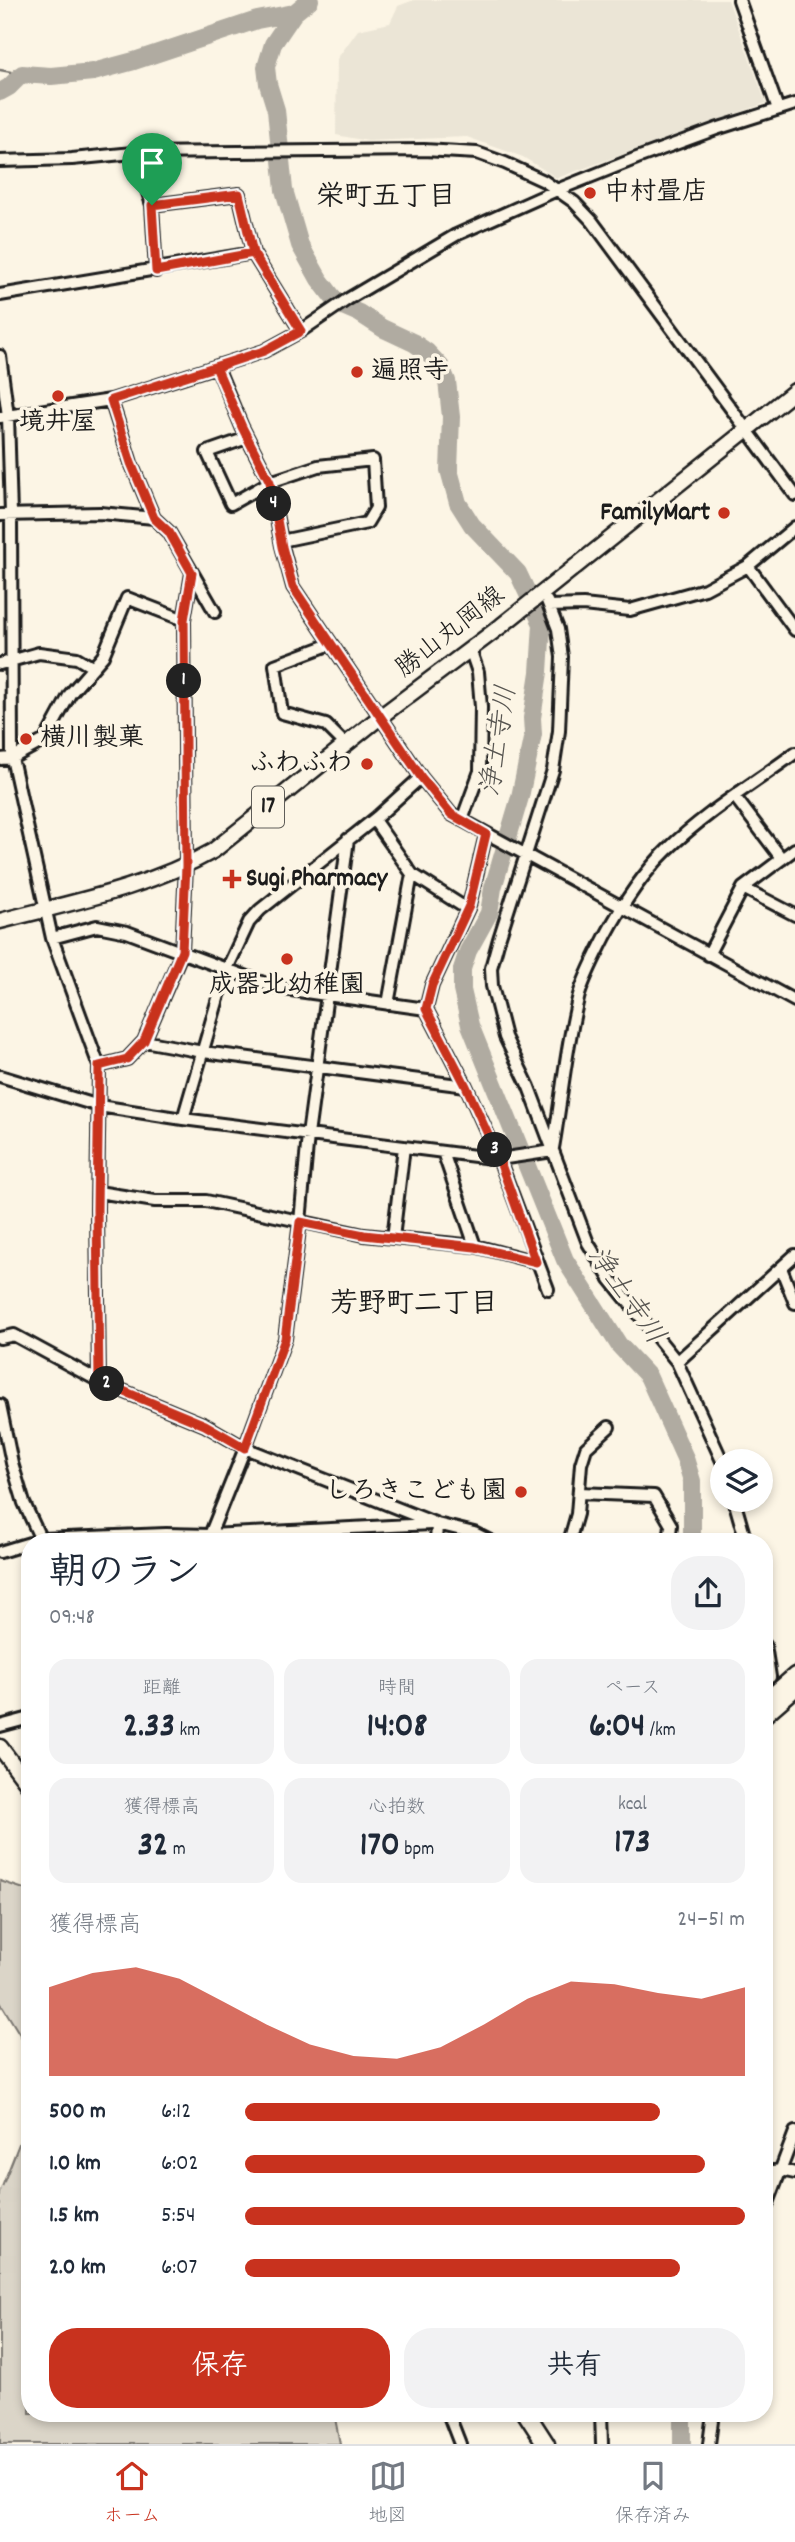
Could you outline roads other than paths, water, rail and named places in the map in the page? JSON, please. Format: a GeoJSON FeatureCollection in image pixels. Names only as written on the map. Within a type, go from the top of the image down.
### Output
{"type":"FeatureCollection","features":[{"type":"Feature","properties":{"kind":"highway"},"geometry":{"type":"LineString","coordinates":[[532,2422],[545,2444]]}},
{"type":"Feature","properties":{"kind":"main road","name":"勝山丸岡線"},"geometry":{"type":"LineString","coordinates":[[0,921],[139,885],[186,866],[214,851],[470,649],[501,626],[546,600],[747,428],[795,391]]}},
{"type":"Feature","properties":{"kind":"main road"},"geometry":{"type":"LineString","coordinates":[[773,1696],[793,1683]]}},
{"type":"Feature","properties":{"kind":"main road"},"geometry":{"type":"LineString","coordinates":[[773,1706],[793,1683]]}},
{"type":"Feature","properties":{"kind":"main road"},"geometry":{"type":"LineString","coordinates":[[0,1747],[21,1775]]}},
{"type":"Feature","properties":{"kind":"street"},"geometry":{"type":"LineString","coordinates":[[739,0],[778,109]]}},
{"type":"Feature","properties":{"kind":"street"},"geometry":{"type":"LineString","coordinates":[[4,417],[111,400],[264,351],[456,235],[557,190],[716,129],[795,104]]}},
{"type":"Feature","properties":{"kind":"street"},"geometry":{"type":"LineString","coordinates":[[0,161],[72,159],[134,153],[424,150],[477,153],[525,172],[574,202],[601,232],[795,495]]}},
{"type":"Feature","properties":{"kind":"street"},"geometry":{"type":"LineString","coordinates":[[141,171],[152,205],[156,271]]}},
{"type":"Feature","properties":{"kind":"street"},"geometry":{"type":"LineString","coordinates":[[152,205],[239,194],[253,253],[304,329]]}},
{"type":"Feature","properties":{"kind":"street"},"geometry":{"type":"LineString","coordinates":[[0,295],[253,253]]}},
{"type":"Feature","properties":{"kind":"street"},"geometry":{"type":"LineString","coordinates":[[0,356],[4,417],[5,663],[12,758],[44,910],[99,1066],[99,1381]]}},
{"type":"Feature","properties":{"kind":"street"},"geometry":{"type":"LineString","coordinates":[[216,367],[247,438],[270,482],[293,587],[421,777],[451,814],[795,1001]]}},
{"type":"Feature","properties":{"kind":"street"},"geometry":{"type":"LineString","coordinates":[[111,400],[131,463],[154,518],[169,532],[215,612]]}},
{"type":"Feature","properties":{"kind":"street"},"geometry":{"type":"LineString","coordinates":[[247,438],[207,452],[231,504],[270,482],[318,466],[373,460],[376,508],[367,523],[281,541]]}},
{"type":"Feature","properties":{"kind":"street"},"geometry":{"type":"LineString","coordinates":[[5,515],[100,513],[154,518]]}},
{"type":"Feature","properties":{"kind":"street"},"geometry":{"type":"LineString","coordinates":[[546,600],[630,610],[705,589],[748,566],[795,527]]}},
{"type":"Feature","properties":{"kind":"street"},"geometry":{"type":"LineString","coordinates":[[748,566],[795,630]]}},
{"type":"Feature","properties":{"kind":"street"},"geometry":{"type":"LineString","coordinates":[[99,1066],[127,1059],[144,1041],[182,951],[186,866],[184,620],[192,573]]}},
{"type":"Feature","properties":{"kind":"street"},"geometry":{"type":"LineString","coordinates":[[0,759],[12,758],[45,740],[69,694],[103,656],[127,598],[184,620]]}},
{"type":"Feature","properties":{"kind":"street"},"geometry":{"type":"LineString","coordinates":[[546,600],[558,629],[562,657],[559,731],[552,770],[496,948],[491,968],[492,986],[505,1037],[529,1087],[588,1243],[610,1279],[677,1362],[717,1449]]}},
{"type":"Feature","properties":{"kind":"street"},"geometry":{"type":"LineString","coordinates":[[331,644],[275,665],[282,713],[326,725],[346,745]]}},
{"type":"Feature","properties":{"kind":"street"},"geometry":{"type":"LineString","coordinates":[[463,820],[480,771],[481,708],[478,672],[470,649]]}},
{"type":"Feature","properties":{"kind":"street"},"geometry":{"type":"LineString","coordinates":[[5,663],[39,653],[78,657],[92,667]]}},
{"type":"Feature","properties":{"kind":"street"},"geometry":{"type":"LineString","coordinates":[[553,1151],[571,1029],[580,992],[594,958],[621,908],[666,850],[795,753]]}},
{"type":"Feature","properties":{"kind":"street"},"geometry":{"type":"LineString","coordinates":[[183,1119],[226,971],[249,922],[260,910],[374,820],[421,777]]}},
{"type":"Feature","properties":{"kind":"street"},"geometry":{"type":"LineString","coordinates":[[735,797],[782,859]]}},
{"type":"Feature","properties":{"kind":"street"},"geometry":{"type":"LineString","coordinates":[[374,820],[412,874],[467,909]]}},
{"type":"Feature","properties":{"kind":"street"},"geometry":{"type":"LineString","coordinates":[[488,836],[467,909],[432,985],[426,1009],[503,1158],[536,1262],[548,1289]]}},
{"type":"Feature","properties":{"kind":"street"},"geometry":{"type":"LineString","coordinates":[[210,1533],[285,1339],[308,1135],[329,996],[348,839]]}},
{"type":"Feature","properties":{"kind":"street"},"geometry":{"type":"LineString","coordinates":[[708,955],[743,888],[795,849]]}},
{"type":"Feature","properties":{"kind":"street"},"geometry":{"type":"LineString","coordinates":[[388,1004],[412,874]]}},
{"type":"Feature","properties":{"kind":"street"},"geometry":{"type":"LineString","coordinates":[[743,888],[795,915]]}},
{"type":"Feature","properties":{"kind":"street"},"geometry":{"type":"LineString","coordinates":[[52,938],[97,926],[127,932],[182,951],[226,971],[276,988],[426,1009]]}},
{"type":"Feature","properties":{"kind":"street"},"geometry":{"type":"LineString","coordinates":[[144,1041],[203,1052],[466,1086]]}},
{"type":"Feature","properties":{"kind":"street"},"geometry":{"type":"LineString","coordinates":[[0,1076],[100,1106],[183,1119],[503,1158],[553,1151]]}},
{"type":"Feature","properties":{"kind":"street"},"geometry":{"type":"LineString","coordinates":[[393,1238],[404,1147]]}},
{"type":"Feature","properties":{"kind":"street"},"geometry":{"type":"LineString","coordinates":[[443,1152],[475,1247]]}},
{"type":"Feature","properties":{"kind":"street"},"geometry":{"type":"LineString","coordinates":[[98,1192],[155,1201],[206,1201],[300,1222],[393,1238],[475,1247],[536,1262]]}},
{"type":"Feature","properties":{"kind":"street"},"geometry":{"type":"LineString","coordinates":[[677,1362],[795,1255]]}},
{"type":"Feature","properties":{"kind":"street"},"geometry":{"type":"LineString","coordinates":[[781,1268],[795,1303]]}},
{"type":"Feature","properties":{"kind":"street"},"geometry":{"type":"LineString","coordinates":[[0,1338],[14,1335],[99,1381],[205,1425],[245,1448],[437,1524],[474,1533]]}},
{"type":"Feature","properties":{"kind":"street"},"geometry":{"type":"LineString","coordinates":[[0,1405],[12,1463],[33,1533]]}},
{"type":"Feature","properties":{"kind":"street"},"geometry":{"type":"LineString","coordinates":[[572,1533],[577,1514],[581,1464],[586,1448],[609,1427]]}},
{"type":"Feature","properties":{"kind":"street"},"geometry":{"type":"LineString","coordinates":[[579,1493],[654,1496],[671,1525],[670,1533]]}},
{"type":"Feature","properties":{"kind":"street"},"geometry":{"type":"LineString","coordinates":[[737,1512],[743,1533]]}},
{"type":"Feature","properties":{"kind":"street"},"geometry":{"type":"LineString","coordinates":[[250,1533],[437,1524]]}},
{"type":"Feature","properties":{"kind":"street"},"geometry":{"type":"LineString","coordinates":[[436,1533],[437,1524]]}},
{"type":"Feature","properties":{"kind":"street"},"geometry":{"type":"LineString","coordinates":[[0,1552],[21,1546]]}},
{"type":"Feature","properties":{"kind":"street"},"geometry":{"type":"LineString","coordinates":[[773,1677],[793,1683]]}},
{"type":"Feature","properties":{"kind":"street"},"geometry":{"type":"LineString","coordinates":[[0,1726],[21,1720]]}},
{"type":"Feature","properties":{"kind":"street"},"geometry":{"type":"LineString","coordinates":[[773,2190],[795,2132]]}},
{"type":"Feature","properties":{"kind":"street"},"geometry":{"type":"LineString","coordinates":[[773,2171],[795,2173]]}},
{"type":"Feature","properties":{"kind":"street"},"geometry":{"type":"LineString","coordinates":[[451,2422],[460,2444]]}},
{"type":"Feature","properties":{"kind":"street"},"geometry":{"type":"LineString","coordinates":[[601,2422],[602,2444]]}},
{"type":"Feature","properties":{"kind":"street"},"geometry":{"type":"LineString","coordinates":[[709,2444],[712,2422]]}},
{"type":"Feature","properties":{"kind":"waterway","name":"浄土寺川"},"geometry":{"type":"LineString","coordinates":[[310,0],[294,13],[273,44],[266,67],[276,110],[284,190],[300,245],[319,279],[338,304],[414,343],[441,367],[447,381],[451,417],[449,470],[458,503],[472,525],[518,573],[542,624],[532,718],[533,734],[520,797],[493,888],[489,913],[468,951],[462,969],[462,990],[470,1025],[565,1260],[619,1345],[648,1376],[685,1458],[692,1481],[692,1533]]}},
{"type":"Feature","properties":{"kind":"waterway"},"geometry":{"type":"LineString","coordinates":[[0,92],[22,74],[51,76],[93,72],[257,20],[294,13]]}},
{"type":"Feature","properties":{"kind":"waterway"},"geometry":{"type":"LineString","coordinates":[[0,70],[22,74]]}},
{"type":"Feature","properties":{"kind":"waterway","name":"浄土寺川"},"geometry":{"type":"LineString","coordinates":[[682,2422],[682,2444]]}},
{"type":"Feature","properties":{"kind":"tunnel"},"geometry":{"type":"LineString","coordinates":[[0,2195],[21,2196]]}},
{"type":"Feature","properties":{"kind":"tunnel"},"geometry":{"type":"LineString","coordinates":[[0,2262],[21,2262]]}},
{"type":"Feature","properties":{"kind":"place","name":"中村畳店"},"geometry":{"type":"Point","coordinates":[590,193]}},
{"type":"Feature","properties":{"kind":"place","name":"遍照寺"},"geometry":{"type":"Point","coordinates":[357,372]}},
{"type":"Feature","properties":{"kind":"place","name":"境井屋"},"geometry":{"type":"Point","coordinates":[58,396]}},
{"type":"Feature","properties":{"kind":"place","name":"FamilyMart"},"geometry":{"type":"Point","coordinates":[724,513]}},
{"type":"Feature","properties":{"kind":"place","name":"横川製菓"},"geometry":{"type":"Point","coordinates":[26,739]}},
{"type":"Feature","properties":{"kind":"place","name":"ふわふわ"},"geometry":{"type":"Point","coordinates":[367,764]}},
{"type":"Feature","properties":{"kind":"place","name":"Sugi Pharmacy"},"geometry":{"type":"Point","coordinates":[232,879]}},
{"type":"Feature","properties":{"kind":"place","name":"成器北幼稚園"},"geometry":{"type":"Point","coordinates":[287,959]}},
{"type":"Feature","properties":{"kind":"place","name":"しろきこども園"},"geometry":{"type":"Point","coordinates":[521,1492]}},
{"type":"Feature","properties":{"kind":"district","name":"栄町五丁目"},"geometry":{"type":"Point","coordinates":[386,199]}},
{"type":"Feature","properties":{"kind":"district","name":"芳野町二丁目"},"geometry":{"type":"Point","coordinates":[414,1306]}}]}
